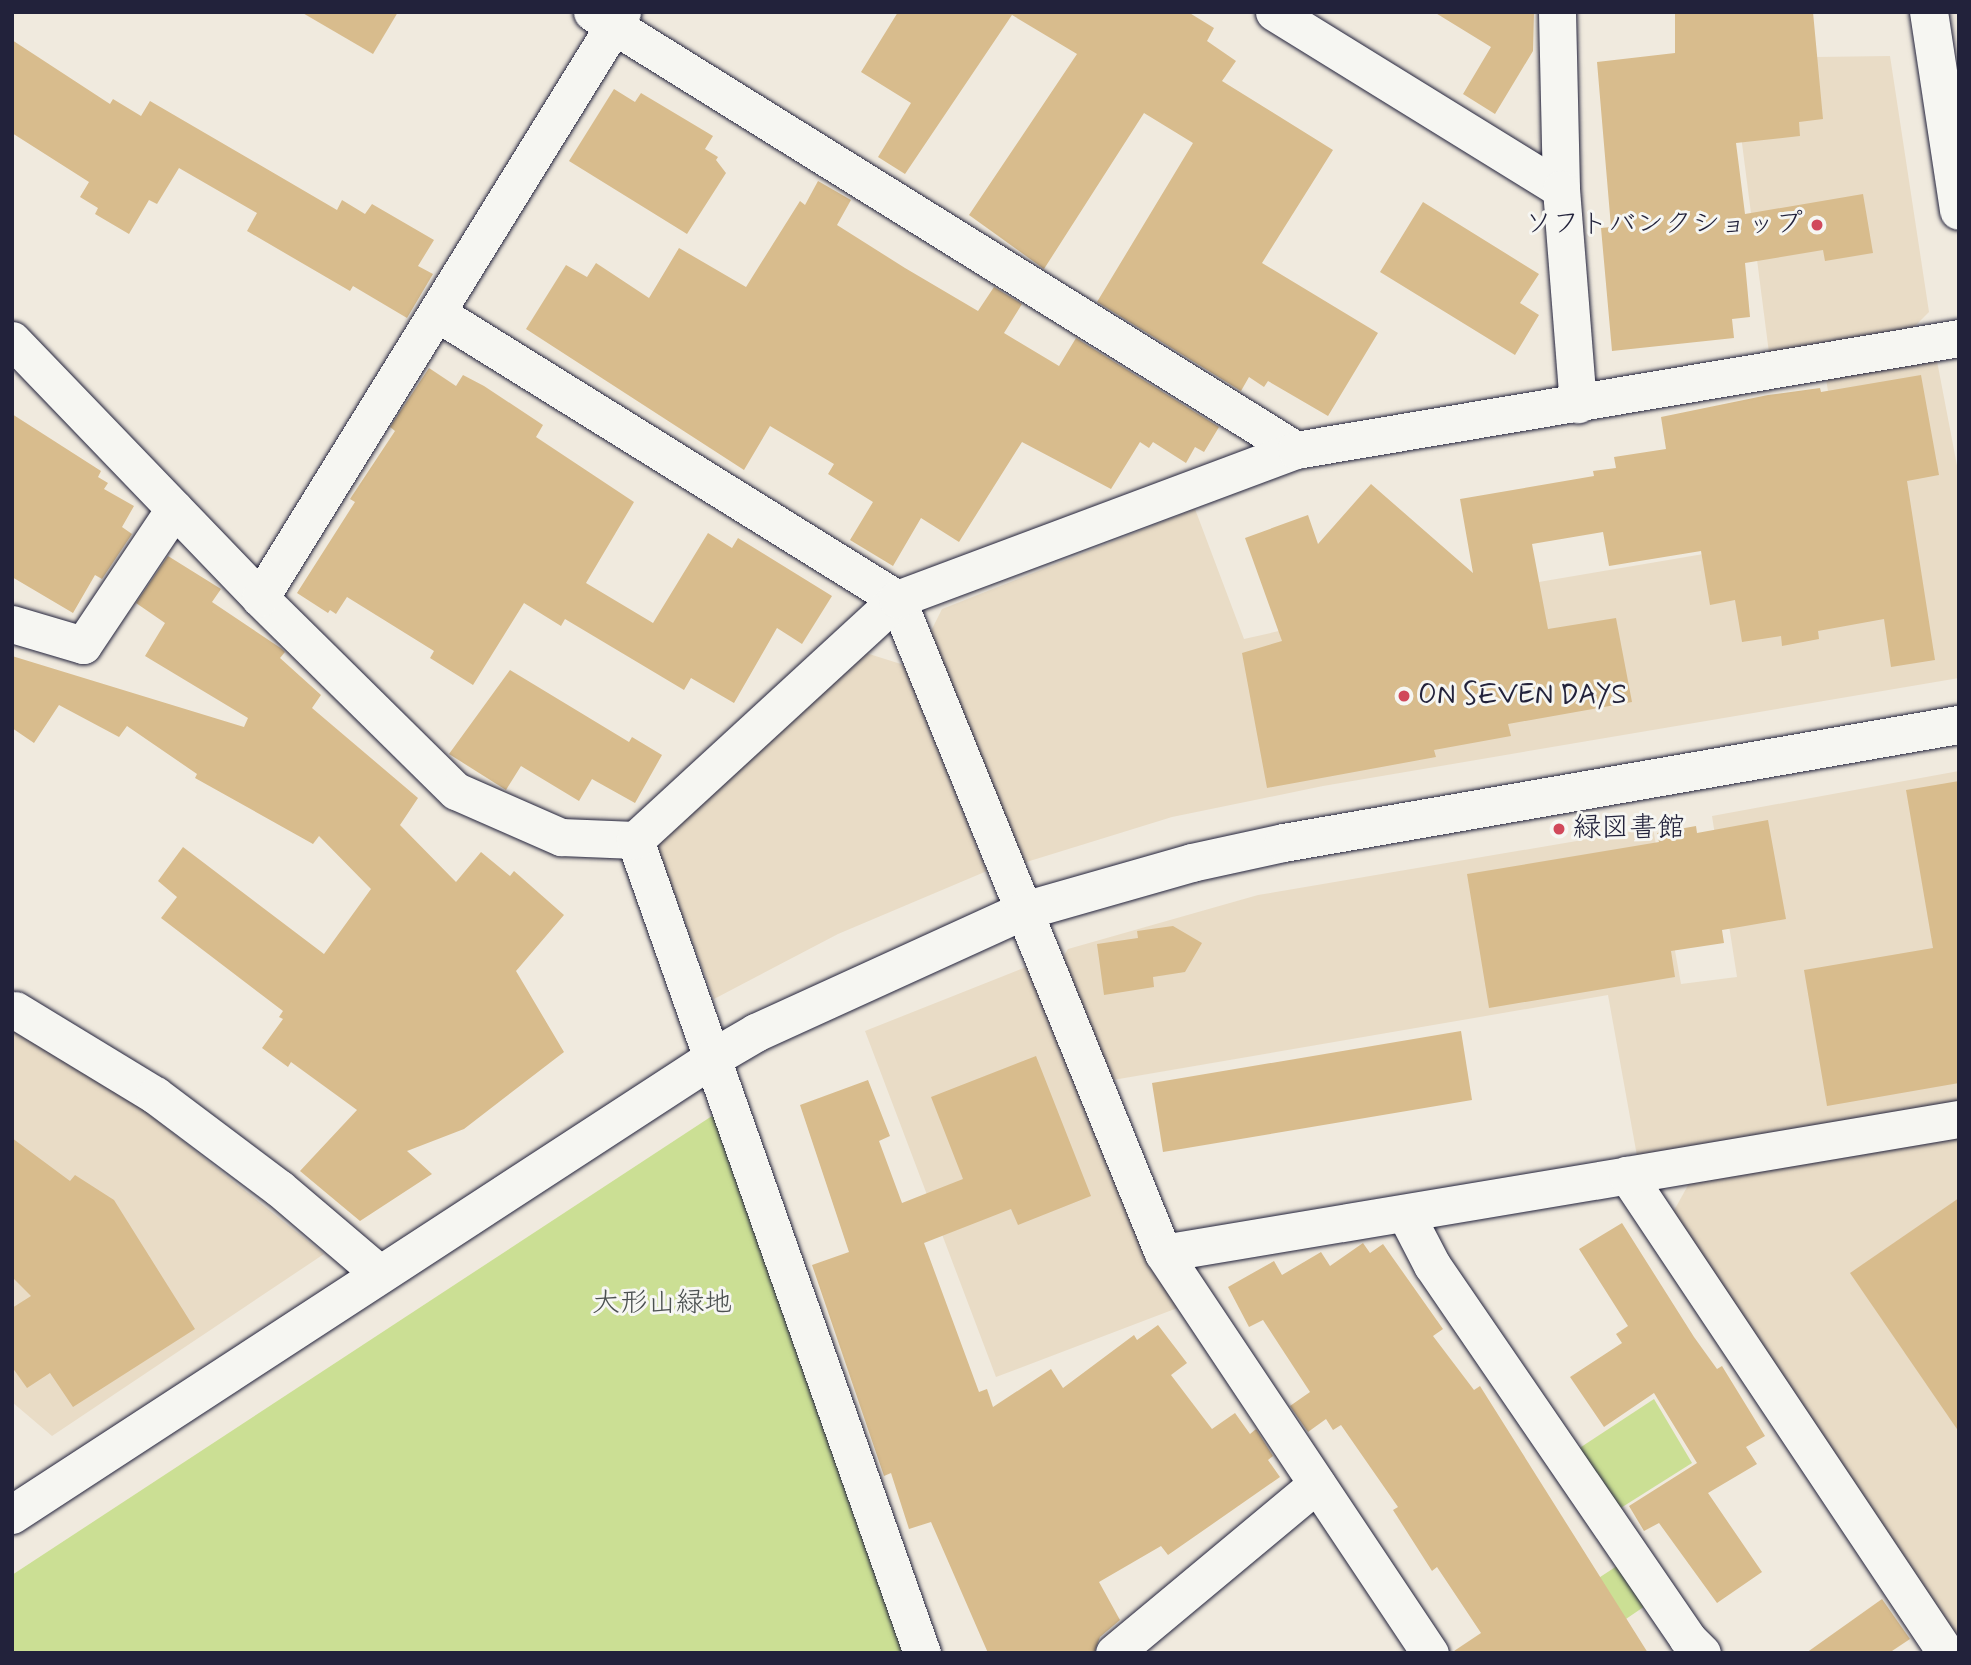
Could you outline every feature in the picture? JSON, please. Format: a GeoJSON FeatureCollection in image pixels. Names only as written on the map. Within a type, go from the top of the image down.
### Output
{"type":"FeatureCollection","features":[{"type":"Feature","properties":{"kind":"street"},"geometry":{"type":"LineString","coordinates":[[1274,12],[1561,189]]}},
{"type":"Feature","properties":{"kind":"street"},"geometry":{"type":"LineString","coordinates":[[1557,12],[1561,189],[1578,404]]}},
{"type":"Feature","properties":{"kind":"street"},"geometry":{"type":"LineString","coordinates":[[1929,12],[1959,211]]}},
{"type":"Feature","properties":{"kind":"street"},"geometry":{"type":"LineString","coordinates":[[260,598],[437,313],[609,17],[1296,450]]}},
{"type":"Feature","properties":{"kind":"street"},"geometry":{"type":"LineString","coordinates":[[437,313],[897,599],[1024,911],[1043,949],[1163,1253],[1430,1653]]}},
{"type":"Feature","properties":{"kind":"street"},"geometry":{"type":"LineString","coordinates":[[12,340],[260,598],[456,790],[561,837],[635,840],[897,599],[1296,450],[1959,338]]}},
{"type":"Feature","properties":{"kind":"street"},"geometry":{"type":"LineString","coordinates":[[12,624],[83,645],[174,509]]}},
{"type":"Feature","properties":{"kind":"street"},"geometry":{"type":"LineString","coordinates":[[12,1515],[379,1273],[715,1057],[756,1033],[1024,911],[1192,863],[1284,843],[1959,725]]}},
{"type":"Feature","properties":{"kind":"street"},"geometry":{"type":"LineString","coordinates":[[635,840],[715,1057],[922,1653]]}},
{"type":"Feature","properties":{"kind":"street"},"geometry":{"type":"LineString","coordinates":[[15,1010],[155,1096],[279,1188],[379,1273]]}},
{"type":"Feature","properties":{"kind":"street"},"geometry":{"type":"LineString","coordinates":[[1163,1253],[1959,1119]]}},
{"type":"Feature","properties":{"kind":"street"},"geometry":{"type":"LineString","coordinates":[[1627,1175],[1946,1653]]}},
{"type":"Feature","properties":{"kind":"street"},"geometry":{"type":"LineString","coordinates":[[1405,1213],[1432,1265],[1687,1638],[1702,1653]]}},
{"type":"Feature","properties":{"kind":"street"},"geometry":{"type":"LineString","coordinates":[[1114,1653],[1317,1484]]}},
{"type":"Feature","properties":{"kind":"shaded area"},"geometry":{"type":"Polygon","coordinates":[[[1890,56],[1929,312],[1914,327],[1769,353],[1731,58],[1890,56]]]}},
{"type":"Feature","properties":{"kind":"shaded area"},"geometry":{"type":"Polygon","coordinates":[[[1937,361],[1959,476],[1959,678],[1323,786],[1172,817],[1020,864],[929,635],[942,609],[1195,509],[1244,639],[1363,612],[1851,529],[1826,379],[1937,361]]]}},
{"type":"Feature","properties":{"kind":"shaded area"},"geometry":{"type":"Polygon","coordinates":[[[866,653],[904,665],[987,871],[838,934],[714,999],[658,850],[660,838],[866,653]]]}},
{"type":"Feature","properties":{"kind":"shaded area"},"geometry":{"type":"Polygon","coordinates":[[[1959,771],[1959,1102],[1637,1156],[1608,995],[1113,1080],[1063,957],[1068,949],[1258,895],[1653,828],[1681,984],[1737,977],[1712,816],[1959,771]]]}},
{"type":"Feature","properties":{"kind":"shaded area"},"geometry":{"type":"Polygon","coordinates":[[[1031,965],[1149,1267],[1180,1307],[996,1377],[865,1031],[1031,965]]]}},
{"type":"Feature","properties":{"kind":"shaded area"},"geometry":{"type":"Polygon","coordinates":[[[12,1028],[144,1110],[324,1254],[52,1436],[12,1402],[12,1028]]]}},
{"type":"Feature","properties":{"kind":"shaded area"},"geometry":{"type":"Polygon","coordinates":[[[1959,1135],[1959,1647],[1671,1216],[1692,1178],[1959,1135]]]}},
{"type":"Feature","properties":{"kind":"green space","name":"大形山緑地"},"geometry":{"type":"Polygon","coordinates":[[[715,1114],[909,1653],[12,1653],[12,1575],[715,1114]]]}},
{"type":"Feature","properties":{"kind":"green space"},"geometry":{"type":"Polygon","coordinates":[[[1654,1399],[1692,1463],[1616,1511],[1575,1451],[1654,1399]]]}},
{"type":"Feature","properties":{"kind":"green space"},"geometry":{"type":"Polygon","coordinates":[[[1620,1564],[1648,1604],[1576,1653],[1539,1617],[1620,1564]]]}},
{"type":"Feature","properties":{"kind":"building"},"geometry":{"type":"Polygon","coordinates":[[[301,12],[398,12],[373,54],[301,12]]]}},
{"type":"Feature","properties":{"kind":"building"},"geometry":{"type":"Polygon","coordinates":[[[898,12],[1188,12],[1214,28],[1207,41],[1236,61],[1222,81],[1333,150],[1262,263],[1378,333],[1328,416],[1268,381],[1264,387],[1249,377],[1241,391],[1097,302],[1193,143],[1144,113],[1044,269],[969,215],[1077,54],[1012,15],[905,174],[878,157],[911,103],[861,72],[898,12]]]}},
{"type":"Feature","properties":{"kind":"building"},"geometry":{"type":"Polygon","coordinates":[[[1434,12],[1534,12],[1533,51],[1495,114],[1463,94],[1491,47],[1434,12]]]}},
{"type":"Feature","properties":{"kind":"building"},"geometry":{"type":"Polygon","coordinates":[[[1675,12],[1813,12],[1823,119],[1799,122],[1800,136],[1736,143],[1745,214],[1863,194],[1873,253],[1825,261],[1823,250],[1745,263],[1750,317],[1732,319],[1734,338],[1612,351],[1601,228],[1611,227],[1597,62],[1675,53],[1675,12]]]}},
{"type":"Feature","properties":{"kind":"building"},"geometry":{"type":"Polygon","coordinates":[[[12,40],[110,104],[113,99],[141,116],[150,101],[337,210],[342,200],[365,214],[372,204],[434,240],[418,266],[433,274],[407,318],[353,286],[350,291],[247,231],[257,213],[179,168],[157,204],[149,200],[129,234],[95,214],[98,208],[80,197],[89,182],[12,133],[12,40]]]}},
{"type":"Feature","properties":{"kind":"building"},"geometry":{"type":"Polygon","coordinates":[[[614,89],[635,102],[641,93],[713,136],[705,149],[718,157],[716,160],[726,173],[687,234],[569,161],[614,89]]]}},
{"type":"Feature","properties":{"kind":"building"},"geometry":{"type":"Polygon","coordinates":[[[818,181],[851,200],[837,225],[905,268],[978,311],[994,287],[1022,304],[1004,333],[1059,366],[1076,338],[1219,427],[1204,452],[1195,447],[1186,463],[1153,442],[1149,448],[1140,442],[1111,489],[1022,442],[959,542],[921,518],[893,566],[850,540],[873,502],[828,474],[834,464],[770,426],[744,470],[526,329],[566,265],[587,277],[596,263],[649,298],[679,248],[746,287],[800,201],[805,205],[818,181]]]}},
{"type":"Feature","properties":{"kind":"building"},"geometry":{"type":"Polygon","coordinates":[[[1423,202],[1539,274],[1520,303],[1539,315],[1515,355],[1380,272],[1423,202]]]}},
{"type":"Feature","properties":{"kind":"building"},"geometry":{"type":"Polygon","coordinates":[[[429,368],[456,386],[463,375],[484,386],[543,425],[536,437],[634,502],[586,583],[653,623],[708,533],[732,548],[738,538],[832,596],[802,644],[777,628],[734,703],[691,678],[684,690],[565,619],[561,626],[524,603],[473,685],[430,658],[434,651],[347,597],[336,614],[330,610],[328,613],[297,593],[355,502],[350,499],[395,431],[390,427],[429,368]]]}},
{"type":"Feature","properties":{"kind":"building"},"geometry":{"type":"Polygon","coordinates":[[[1921,375],[1939,475],[1907,481],[1935,660],[1891,667],[1884,619],[1818,631],[1819,639],[1782,646],[1781,636],[1742,642],[1735,600],[1710,605],[1701,551],[1609,566],[1603,532],[1532,544],[1548,629],[1616,618],[1632,702],[1508,724],[1511,736],[1434,750],[1436,757],[1267,788],[1242,653],[1282,641],[1245,538],[1308,515],[1318,544],[1371,484],[1473,573],[1460,499],[1594,476],[1593,471],[1616,468],[1614,457],[1666,449],[1661,417],[1768,395],[1820,388],[1821,392],[1921,375]]]}},
{"type":"Feature","properties":{"kind":"building"},"geometry":{"type":"Polygon","coordinates":[[[12,414],[101,471],[98,477],[108,483],[104,489],[134,506],[122,527],[132,534],[102,579],[95,575],[73,613],[12,577],[12,414]]]}},
{"type":"Feature","properties":{"kind":"building"},"geometry":{"type":"Polygon","coordinates":[[[168,556],[221,589],[212,602],[282,649],[285,652],[280,658],[321,695],[312,708],[418,798],[400,825],[456,882],[481,852],[510,876],[514,871],[564,915],[516,971],[564,1052],[464,1129],[407,1151],[432,1174],[360,1221],[300,1171],[357,1110],[291,1062],[288,1067],[262,1048],[283,1019],[279,1017],[283,1011],[161,918],[177,897],[158,881],[183,847],[324,954],[371,889],[319,836],[313,844],[195,778],[197,774],[127,726],[119,737],[59,705],[34,743],[12,728],[12,656],[244,727],[248,718],[145,656],[165,623],[136,603],[168,556]]]}},
{"type":"Feature","properties":{"kind":"building"},"geometry":{"type":"Polygon","coordinates":[[[510,670],[629,742],[632,737],[662,755],[635,803],[592,779],[579,801],[521,766],[506,790],[449,754],[510,670]]]}},
{"type":"Feature","properties":{"kind":"building"},"geometry":{"type":"Polygon","coordinates":[[[1959,781],[1959,1083],[1827,1106],[1804,970],[1933,948],[1906,790],[1959,781]]]}},
{"type":"Feature","properties":{"kind":"building"},"geometry":{"type":"Polygon","coordinates":[[[1768,820],[1786,919],[1722,930],[1724,943],[1671,951],[1675,977],[1489,1008],[1467,874],[1659,842],[1657,833],[1696,826],[1697,833],[1768,820]]]}},
{"type":"Feature","properties":{"kind":"building"},"geometry":{"type":"Polygon","coordinates":[[[1173,926],[1202,943],[1185,972],[1153,977],[1154,987],[1104,995],[1097,944],[1138,938],[1137,931],[1173,926]]]}},
{"type":"Feature","properties":{"kind":"building"},"geometry":{"type":"Polygon","coordinates":[[[1461,1031],[1472,1100],[1163,1152],[1152,1083],[1461,1031]]]}},
{"type":"Feature","properties":{"kind":"building"},"geometry":{"type":"Polygon","coordinates":[[[1036,1056],[1091,1196],[1018,1225],[1011,1209],[924,1243],[979,1392],[987,1389],[993,1407],[1051,1369],[1063,1388],[1134,1335],[1137,1340],[1158,1325],[1187,1363],[1171,1375],[1212,1429],[1235,1413],[1250,1434],[1256,1429],[1273,1456],[1268,1460],[1280,1477],[1168,1555],[1161,1546],[1099,1582],[1120,1620],[1100,1637],[1094,1653],[988,1653],[931,1522],[909,1529],[891,1473],[884,1476],[812,1265],[849,1252],[800,1105],[868,1080],[890,1136],[879,1141],[902,1203],[963,1179],[931,1097],[1036,1056]]]}},
{"type":"Feature","properties":{"kind":"building"},"geometry":{"type":"Polygon","coordinates":[[[12,1138],[70,1181],[75,1175],[114,1200],[195,1329],[73,1407],[50,1373],[27,1388],[12,1367],[12,1308],[31,1296],[12,1277],[12,1138]]]}},
{"type":"Feature","properties":{"kind":"building"},"geometry":{"type":"Polygon","coordinates":[[[1959,1198],[1959,1432],[1850,1273],[1959,1198]]]}},
{"type":"Feature","properties":{"kind":"building"},"geometry":{"type":"Polygon","coordinates":[[[1622,1223],[1694,1337],[1717,1369],[1722,1366],[1765,1436],[1746,1447],[1757,1464],[1708,1493],[1762,1572],[1717,1603],[1659,1523],[1644,1531],[1629,1506],[1697,1463],[1654,1393],[1604,1427],[1570,1377],[1622,1343],[1616,1334],[1628,1326],[1579,1249],[1622,1223]]]}},
{"type":"Feature","properties":{"kind":"building"},"geometry":{"type":"Polygon","coordinates":[[[1363,1243],[1370,1253],[1383,1244],[1443,1329],[1433,1336],[1474,1390],[1480,1386],[1648,1653],[1451,1653],[1481,1633],[1437,1567],[1432,1571],[1393,1510],[1398,1507],[1341,1425],[1333,1430],[1326,1419],[1308,1432],[1290,1406],[1310,1392],[1263,1320],[1249,1327],[1228,1287],[1274,1261],[1282,1275],[1321,1252],[1330,1266],[1363,1243]]]}},
{"type":"Feature","properties":{"kind":"building"},"geometry":{"type":"Polygon","coordinates":[[[1882,1599],[1910,1639],[1889,1653],[1806,1653],[1882,1599]]]}},
{"type":"Feature","properties":{"kind":"place","name":"ソフトバンクショップ"},"geometry":{"type":"Point","coordinates":[1817,225]}},
{"type":"Feature","properties":{"kind":"place","name":"ON SEVEN DAYS"},"geometry":{"type":"Point","coordinates":[1404,696]}},
{"type":"Feature","properties":{"kind":"place","name":"緑図書館"},"geometry":{"type":"Point","coordinates":[1559,829]}}]}
